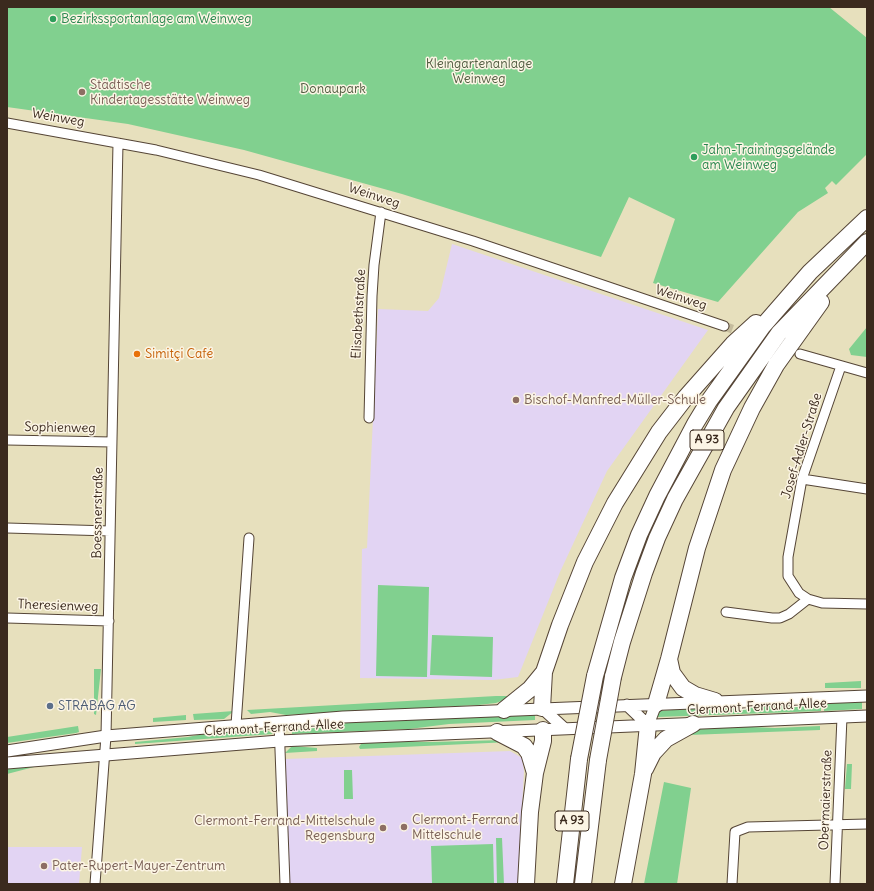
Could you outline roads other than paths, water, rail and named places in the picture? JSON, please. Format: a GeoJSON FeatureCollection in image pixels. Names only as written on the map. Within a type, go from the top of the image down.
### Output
{"type":"FeatureCollection","features":[{"type":"Feature","properties":{"kind":"highway","name":"A 93"},"geometry":{"type":"LineString","coordinates":[[565,884],[579,758],[595,676],[623,578],[639,535],[656,496],[684,443],[709,401],[762,327],[810,272],[867,218]]}},
{"type":"Feature","properties":{"kind":"highway","name":"A 93"},"geometry":{"type":"LineString","coordinates":[[583,884],[598,760],[613,677],[622,642],[657,538],[675,499],[726,408],[779,333],[867,242]]}},
{"type":"Feature","properties":{"kind":"highway"},"geometry":{"type":"LineString","coordinates":[[656,704],[670,659],[676,627],[697,548],[723,470],[739,435],[752,408],[790,342],[822,299],[867,248]]}},
{"type":"Feature","properties":{"kind":"highway"},"geometry":{"type":"LineString","coordinates":[[542,708],[544,672],[560,625],[585,562],[633,473],[659,432],[713,365],[752,326],[778,307]]}},
{"type":"Feature","properties":{"kind":"highway"},"geometry":{"type":"LineString","coordinates":[[670,659],[672,673],[683,688],[695,695],[715,701]]}},
{"type":"Feature","properties":{"kind":"highway"},"geometry":{"type":"LineString","coordinates":[[504,710],[530,689],[544,672]]}},
{"type":"Feature","properties":{"kind":"highway"},"geometry":{"type":"LineString","coordinates":[[643,774],[653,753],[659,745],[666,739],[693,724]]}},
{"type":"Feature","properties":{"kind":"highway"},"geometry":{"type":"LineString","coordinates":[[623,884],[643,774],[648,725]]}},
{"type":"Feature","properties":{"kind":"highway"},"geometry":{"type":"LineString","coordinates":[[526,884],[530,812],[535,773],[543,740],[543,730]]}},
{"type":"Feature","properties":{"kind":"highway"},"geometry":{"type":"LineString","coordinates":[[497,732],[524,746],[529,753],[535,773]]}},
{"type":"Feature","properties":{"kind":"street","name":"Weinweg"},"geometry":{"type":"LineString","coordinates":[[7,122],[156,150],[259,175],[382,212],[724,326]]}},
{"type":"Feature","properties":{"kind":"street","name":"Boessnerstraße"},"geometry":{"type":"LineString","coordinates":[[95,884],[106,736],[118,143]]}},
{"type":"Feature","properties":{"kind":"street","name":"Elisabethstraße"},"geometry":{"type":"LineString","coordinates":[[369,418],[374,264],[382,212]]}},
{"type":"Feature","properties":{"kind":"street"},"geometry":{"type":"LineString","coordinates":[[800,354],[867,373]]}},
{"type":"Feature","properties":{"kind":"street","name":"Josef-Adler-Straße"},"geometry":{"type":"LineString","coordinates":[[808,599],[799,593],[788,576],[794,517],[802,479],[841,366]]}},
{"type":"Feature","properties":{"kind":"street","name":"Sophienweg"},"geometry":{"type":"LineString","coordinates":[[7,440],[112,442]]}},
{"type":"Feature","properties":{"kind":"street"},"geometry":{"type":"LineString","coordinates":[[802,479],[867,489]]}},
{"type":"Feature","properties":{"kind":"street"},"geometry":{"type":"LineString","coordinates":[[7,528],[110,531]]}},
{"type":"Feature","properties":{"kind":"street","name":"Clermont-Ferrand-Allee"},"geometry":{"type":"LineString","coordinates":[[236,725],[249,538]]}},
{"type":"Feature","properties":{"kind":"street"},"geometry":{"type":"LineString","coordinates":[[726,612],[780,618],[789,614],[808,599],[822,602],[867,604]]}},
{"type":"Feature","properties":{"kind":"street","name":"Theresienweg"},"geometry":{"type":"LineString","coordinates":[[7,618],[108,621]]}},
{"type":"Feature","properties":{"kind":"street","name":"Clermont-Ferrand-Allee"},"geometry":{"type":"LineString","coordinates":[[7,751],[106,736],[279,722],[542,708],[867,696]]}},
{"type":"Feature","properties":{"kind":"street"},"geometry":{"type":"LineString","coordinates":[[627,705],[648,725],[656,704]]}},
{"type":"Feature","properties":{"kind":"street"},"geometry":{"type":"LineString","coordinates":[[542,708],[565,729]]}},
{"type":"Feature","properties":{"kind":"street"},"geometry":{"type":"LineString","coordinates":[[542,708],[543,730]]}},
{"type":"Feature","properties":{"kind":"street","name":"Clermont-Ferrand-Allee"},"geometry":{"type":"LineString","coordinates":[[7,763],[280,741],[867,716]]}},
{"type":"Feature","properties":{"kind":"street","name":"Obermaierstraße"},"geometry":{"type":"LineString","coordinates":[[835,884],[842,717]]}},
{"type":"Feature","properties":{"kind":"street"},"geometry":{"type":"LineString","coordinates":[[279,722],[285,884]]}},
{"type":"Feature","properties":{"kind":"street"},"geometry":{"type":"LineString","coordinates":[[732,884],[736,832],[748,827],[867,824]]}},
{"type":"Feature","properties":{"kind":"tunnel"},"geometry":{"type":"LineString","coordinates":[[724,326],[800,354]]}},
{"type":"Feature","properties":{"kind":"place","name":"Bezirkssportanlage am Weinweg"},"geometry":{"type":"Point","coordinates":[53,19]}},
{"type":"Feature","properties":{"kind":"place","name":"Städtische Kindertagesstätte Weinweg"},"geometry":{"type":"Point","coordinates":[82,92]}},
{"type":"Feature","properties":{"kind":"place","name":"Jahn-Trainingsgelände am Weinweg"},"geometry":{"type":"Point","coordinates":[694,157]}},
{"type":"Feature","properties":{"kind":"place","name":"Simitçi Café"},"geometry":{"type":"Point","coordinates":[137,354]}},
{"type":"Feature","properties":{"kind":"place","name":"Bischof-Manfred-Müller-Schule"},"geometry":{"type":"Point","coordinates":[516,400]}},
{"type":"Feature","properties":{"kind":"place","name":"STRABAG AG"},"geometry":{"type":"Point","coordinates":[50,706]}},
{"type":"Feature","properties":{"kind":"place","name":"Clermont-Ferrand Mittelschule"},"geometry":{"type":"Point","coordinates":[404,827]}},
{"type":"Feature","properties":{"kind":"place","name":"Clermont-Ferrand-Mittelschule Regensburg"},"geometry":{"type":"Point","coordinates":[383,828]}},
{"type":"Feature","properties":{"kind":"place","name":"Pater-Rupert-Mayer-Zentrum"},"geometry":{"type":"Point","coordinates":[44,866]}},
{"type":"Feature","properties":{"kind":"park label","name":"Kleingartenanlage Weinweg"},"geometry":{"type":"Point","coordinates":[479,72]}},
{"type":"Feature","properties":{"kind":"park label","name":"Donaupark"},"geometry":{"type":"Point","coordinates":[333,89]}}]}
